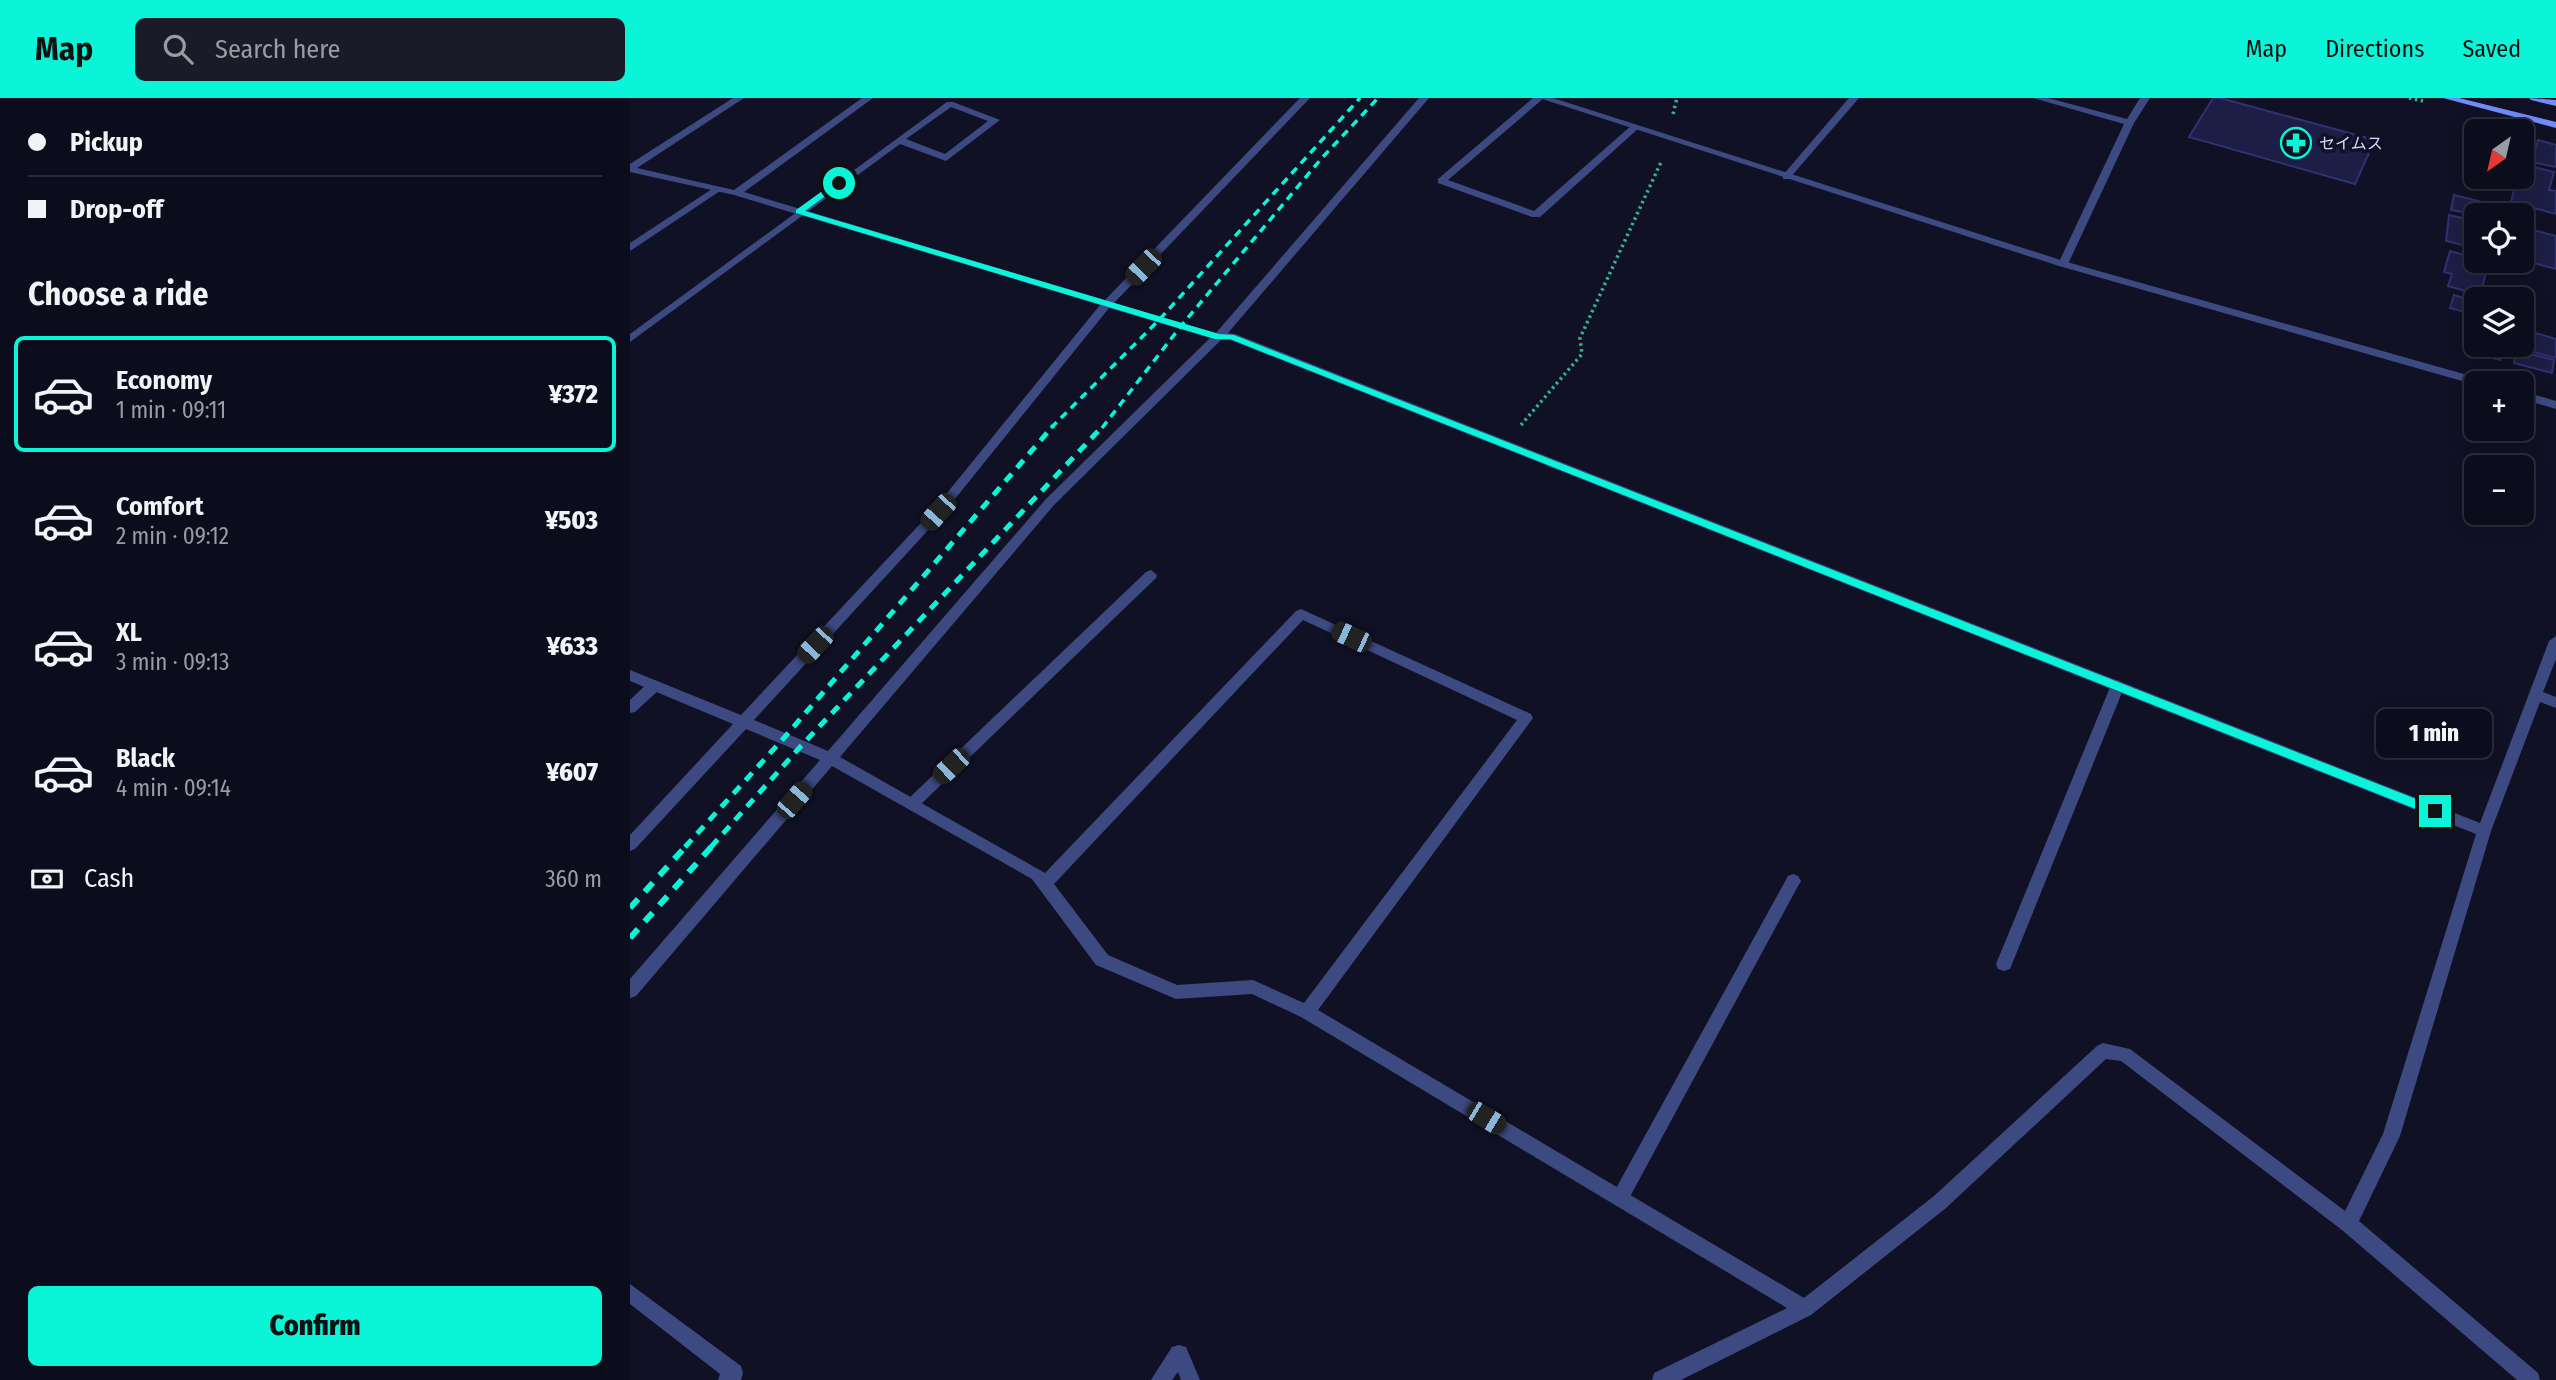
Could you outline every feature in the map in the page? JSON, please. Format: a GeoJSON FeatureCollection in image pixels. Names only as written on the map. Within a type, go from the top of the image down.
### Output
{"type":"FeatureCollection","features":[{"type":"Feature","properties":{"kind":"street"},"geometry":{"type":"LineString","coordinates":[[630,168],[739,98]]}},
{"type":"Feature","properties":{"kind":"street"},"geometry":{"type":"LineString","coordinates":[[736,194],[868,98]]}},
{"type":"Feature","properties":{"kind":"street"},"geometry":{"type":"LineString","coordinates":[[630,845],[938,512],[1107,304],[1305,98]]}},
{"type":"Feature","properties":{"kind":"street"},"geometry":{"type":"LineString","coordinates":[[630,990],[1050,502],[1218,337],[1424,98]]}},
{"type":"Feature","properties":{"kind":"street"},"geometry":{"type":"LineString","coordinates":[[1539,98],[1441,181],[1536,215],[1635,127]]}},
{"type":"Feature","properties":{"kind":"street"},"geometry":{"type":"LineString","coordinates":[[1544,98],[2063,264],[2464,378]]}},
{"type":"Feature","properties":{"kind":"street"},"geometry":{"type":"LineString","coordinates":[[1786,177],[1854,98]]}},
{"type":"Feature","properties":{"kind":"street"},"geometry":{"type":"LineString","coordinates":[[2038,98],[2129,122]]}},
{"type":"Feature","properties":{"kind":"street"},"geometry":{"type":"LineString","coordinates":[[2063,264],[2129,122],[2145,98]]}},
{"type":"Feature","properties":{"kind":"street"},"geometry":{"type":"LineString","coordinates":[[2448,98],[2556,125]]}},
{"type":"Feature","properties":{"kind":"street"},"geometry":{"type":"LineString","coordinates":[[2534,98],[2556,103]]}},
{"type":"Feature","properties":{"kind":"street"},"geometry":{"type":"LineString","coordinates":[[630,339],[799,212],[899,140],[950,104],[995,120],[946,158],[899,140]]}},
{"type":"Feature","properties":{"kind":"street"},"geometry":{"type":"LineString","coordinates":[[630,168],[736,194],[1218,337],[1231,337],[2484,831]]}},
{"type":"Feature","properties":{"kind":"street"},"geometry":{"type":"LineString","coordinates":[[630,247],[718,189]]}},
{"type":"Feature","properties":{"kind":"street"},"geometry":{"type":"LineString","coordinates":[[2534,399],[2556,405]]}},
{"type":"Feature","properties":{"kind":"street"},"geometry":{"type":"LineString","coordinates":[[912,804],[1151,575]]}},
{"type":"Feature","properties":{"kind":"street"},"geometry":{"type":"LineString","coordinates":[[1044,884],[1301,614],[1526,718],[1307,1012]]}},
{"type":"Feature","properties":{"kind":"street"},"geometry":{"type":"LineString","coordinates":[[2348,1224],[2391,1136],[2484,831],[2556,641]]}},
{"type":"Feature","properties":{"kind":"street"},"geometry":{"type":"LineString","coordinates":[[630,675],[830,758],[1037,874],[1102,960],[1176,992],[1254,987],[1307,1012],[1805,1309]]}},
{"type":"Feature","properties":{"kind":"street"},"geometry":{"type":"LineString","coordinates":[[630,708],[655,685]]}},
{"type":"Feature","properties":{"kind":"street"},"geometry":{"type":"LineString","coordinates":[[2004,964],[2118,685]]}},
{"type":"Feature","properties":{"kind":"street"},"geometry":{"type":"LineString","coordinates":[[2536,695],[2556,703]]}},
{"type":"Feature","properties":{"kind":"street"},"geometry":{"type":"LineString","coordinates":[[1620,1198],[1793,881]]}},
{"type":"Feature","properties":{"kind":"street"},"geometry":{"type":"LineString","coordinates":[[1661,1380],[1805,1309],[1940,1202],[2103,1051],[2124,1054],[2348,1224],[2531,1380]]}},
{"type":"Feature","properties":{"kind":"street"},"geometry":{"type":"LineString","coordinates":[[630,1293],[734,1373],[727,1380]]}},
{"type":"Feature","properties":{"kind":"street"},"geometry":{"type":"LineString","coordinates":[[1160,1380],[1179,1354],[1191,1380]]}},
{"type":"Feature","properties":{"kind":"path"},"geometry":{"type":"LineString","coordinates":[[1508,444],[1583,354],[1580,338],[1667,151],[1668,137]]}},
{"type":"Feature","properties":{"kind":"building"},"geometry":{"type":"Polygon","coordinates":[[[2213,98],[2375,140],[2355,184],[2189,137],[2213,98]]]}},
{"type":"Feature","properties":{"kind":"building"},"geometry":{"type":"Polygon","coordinates":[[[2538,140],[2556,145],[2556,167],[2534,162],[2538,140]]]}},
{"type":"Feature","properties":{"kind":"building"},"geometry":{"type":"Polygon","coordinates":[[[2534,167],[2554,172],[2549,190],[2556,191],[2556,214],[2534,208],[2534,203],[2511,202],[2514,189],[2534,189],[2534,167]]]}},
{"type":"Feature","properties":{"kind":"building"},"geometry":{"type":"Polygon","coordinates":[[[2454,195],[2482,202],[2464,203],[2464,212],[2451,210],[2454,195]]]}},
{"type":"Feature","properties":{"kind":"building"},"geometry":{"type":"Polygon","coordinates":[[[2449,215],[2464,218],[2464,245],[2446,241],[2449,215]]]}},
{"type":"Feature","properties":{"kind":"building"},"geometry":{"type":"Polygon","coordinates":[[[2534,230],[2556,236],[2556,269],[2534,263],[2534,230]]]}},
{"type":"Feature","properties":{"kind":"building"},"geometry":{"type":"Polygon","coordinates":[[[2450,251],[2464,255],[2464,273],[2486,273],[2482,287],[2464,287],[2464,290],[2448,286],[2452,274],[2444,272],[2450,251]]]}},
{"type":"Feature","properties":{"kind":"building"},"geometry":{"type":"Polygon","coordinates":[[[2454,295],[2464,298],[2464,312],[2450,308],[2454,295]]]}},
{"type":"Feature","properties":{"kind":"building"},"geometry":{"type":"Polygon","coordinates":[[[2534,333],[2556,339],[2556,358],[2534,352],[2534,333]]]}},
{"type":"Feature","properties":{"kind":"building"},"geometry":{"type":"Polygon","coordinates":[[[2534,355],[2554,360],[2552,373],[2514,363],[2515,357],[2534,357],[2534,355]]]}},
{"type":"Feature","properties":{"kind":"railway"},"geometry":{"type":"LineString","coordinates":[[1053,426],[1160,319],[1360,98]]}},
{"type":"Feature","properties":{"kind":"railway"},"geometry":{"type":"LineString","coordinates":[[1102,428],[1181,326],[1321,159],[1378,98]]}},
{"type":"Feature","properties":{"kind":"railway"},"geometry":{"type":"LineString","coordinates":[[685,847],[783,739],[1053,426]]}},
{"type":"Feature","properties":{"kind":"railway"},"geometry":{"type":"LineString","coordinates":[[711,847],[801,746],[1103,426]]}},
{"type":"Feature","properties":{"kind":"railway"},"geometry":{"type":"LineString","coordinates":[[630,908],[687,845]]}},
{"type":"Feature","properties":{"kind":"railway"},"geometry":{"type":"LineString","coordinates":[[630,938],[713,845]]}},
{"type":"Feature","properties":{"kind":"place","name":"セイムス"},"geometry":{"type":"Point","coordinates":[2296,143]}},
{"type":"Feature","properties":{"kind":"route"},"geometry":{"type":"LineString","coordinates":[[839,183],[799,212],[1218,337],[1231,337],[2435,811]]}}]}
